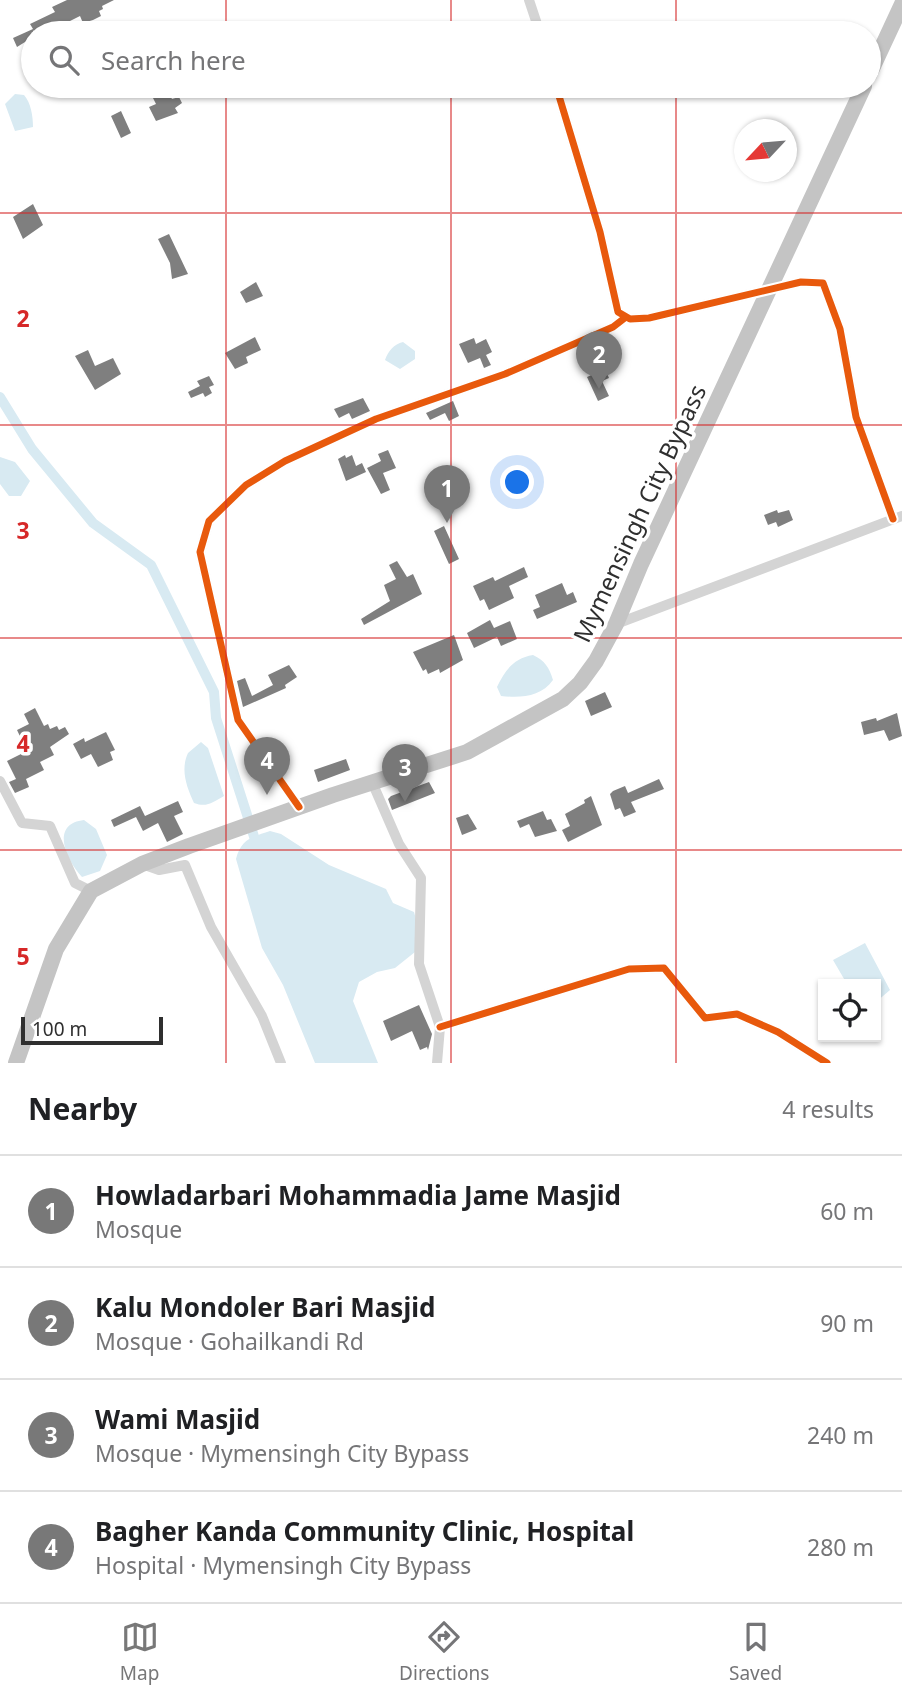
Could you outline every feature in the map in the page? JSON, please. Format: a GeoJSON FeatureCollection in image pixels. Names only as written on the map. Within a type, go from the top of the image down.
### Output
{"type":"FeatureCollection","features":[{"type":"Feature","properties":{"kind":"highway"},"geometry":{"type":"LineString","coordinates":[[881,49],[902,4]]}},
{"type":"Feature","properties":{"kind":"highway","name":"Mymensingh City Bypass"},"geometry":{"type":"LineString","coordinates":[[91,891],[142,864],[189,846],[467,752],[563,699],[580,683],[616,624],[641,564],[858,98]]}},
{"type":"Feature","properties":{"kind":"highway"},"geometry":{"type":"LineString","coordinates":[[16,1063],[56,948],[91,891]]}},
{"type":"Feature","properties":{"kind":"street"},"geometry":{"type":"LineString","coordinates":[[529,0],[536,21]]}},
{"type":"Feature","properties":{"kind":"street"},"geometry":{"type":"LineString","coordinates":[[560,98],[607,258],[618,312],[630,319],[649,318],[801,282],[823,283],[840,329],[856,417],[902,529]]}},
{"type":"Feature","properties":{"kind":"street"},"geometry":{"type":"LineString","coordinates":[[299,807],[238,720],[200,552],[209,521],[246,485],[285,461],[376,419],[505,374],[614,327],[626,317]]}},
{"type":"Feature","properties":{"kind":"street"},"geometry":{"type":"LineString","coordinates":[[616,624],[897,517]]}},
{"type":"Feature","properties":{"kind":"street"},"geometry":{"type":"LineString","coordinates":[[0,781],[22,823],[50,827],[75,884],[91,891]]}},
{"type":"Feature","properties":{"kind":"street"},"geometry":{"type":"LineString","coordinates":[[372,782],[399,844],[422,878],[419,964],[440,1027],[437,1063]]}},
{"type":"Feature","properties":{"kind":"street"},"geometry":{"type":"LineString","coordinates":[[142,864],[159,870],[185,865],[211,927],[262,1016],[281,1063]]}},
{"type":"Feature","properties":{"kind":"street"},"geometry":{"type":"LineString","coordinates":[[440,1027],[629,969],[664,968],[705,1018],[737,1014],[778,1032],[827,1063]]}},
{"type":"Feature","properties":{"kind":"shaded area"},"geometry":{"type":"Polygon","coordinates":[[[15,94],[26,98],[33,127],[15,131],[5,104],[15,94]]]}},
{"type":"Feature","properties":{"kind":"shaded area"},"geometry":{"type":"Polygon","coordinates":[[[403,342],[415,351],[415,359],[400,369],[385,360],[392,348],[403,342]]]}},
{"type":"Feature","properties":{"kind":"shaded area"},"geometry":{"type":"Polygon","coordinates":[[[0,457],[15,462],[30,481],[21,496],[9,496],[0,484],[0,457]]]}},
{"type":"Feature","properties":{"kind":"shaded area"},"geometry":{"type":"Polygon","coordinates":[[[533,655],[546,665],[553,680],[537,693],[516,697],[501,696],[497,687],[507,670],[520,659],[533,655]]]}},
{"type":"Feature","properties":{"kind":"shaded area"},"geometry":{"type":"Polygon","coordinates":[[[201,742],[208,748],[224,796],[203,805],[194,803],[185,772],[188,753],[201,742]]]}},
{"type":"Feature","properties":{"kind":"shaded area"},"geometry":{"type":"Polygon","coordinates":[[[84,820],[96,829],[107,855],[100,871],[82,877],[67,853],[64,836],[73,823],[84,820]]]}},
{"type":"Feature","properties":{"kind":"shaded area"},"geometry":{"type":"Polygon","coordinates":[[[270,831],[281,834],[329,865],[386,889],[393,903],[414,912],[417,923],[415,952],[395,968],[377,972],[359,982],[353,1001],[378,1063],[315,1063],[283,985],[262,948],[236,859],[244,843],[270,831]]]}},
{"type":"Feature","properties":{"kind":"shaded area"},"geometry":{"type":"Polygon","coordinates":[[[865,943],[890,990],[881,998],[881,979],[844,979],[833,960],[865,943]]]}},
{"type":"Feature","properties":{"kind":"building"},"geometry":{"type":"Polygon","coordinates":[[[67,0],[114,0],[102,6],[103,9],[99,11],[101,16],[90,21],[82,21],[80,16],[70,21],[36,21],[55,12],[52,7],[67,0]]]}},
{"type":"Feature","properties":{"kind":"building"},"geometry":{"type":"Polygon","coordinates":[[[21,34],[21,44],[17,47],[13,38],[21,34]]]}},
{"type":"Feature","properties":{"kind":"building"},"geometry":{"type":"Polygon","coordinates":[[[153,98],[180,98],[182,103],[175,108],[178,113],[156,121],[149,107],[156,104],[153,98]]]}},
{"type":"Feature","properties":{"kind":"building"},"geometry":{"type":"Polygon","coordinates":[[[121,111],[131,133],[121,138],[111,116],[121,111]]]}},
{"type":"Feature","properties":{"kind":"building"},"geometry":{"type":"Polygon","coordinates":[[[33,204],[43,225],[23,239],[13,217],[33,204]]]}},
{"type":"Feature","properties":{"kind":"building"},"geometry":{"type":"Polygon","coordinates":[[[169,234],[188,274],[172,279],[170,263],[158,239],[169,234]]]}},
{"type":"Feature","properties":{"kind":"building"},"geometry":{"type":"Polygon","coordinates":[[[256,282],[263,296],[246,303],[240,292],[256,282]]]}},
{"type":"Feature","properties":{"kind":"building"},"geometry":{"type":"Polygon","coordinates":[[[255,337],[261,350],[246,357],[248,363],[235,369],[225,353],[255,337]]]}},
{"type":"Feature","properties":{"kind":"building"},"geometry":{"type":"Polygon","coordinates":[[[474,338],[476,344],[486,339],[492,352],[486,355],[491,365],[484,368],[480,358],[468,363],[459,344],[474,338]]]}},
{"type":"Feature","properties":{"kind":"building"},"geometry":{"type":"Polygon","coordinates":[[[88,350],[95,366],[113,358],[121,374],[95,390],[75,356],[88,350]]]}},
{"type":"Feature","properties":{"kind":"building"},"geometry":{"type":"Polygon","coordinates":[[[605,369],[609,378],[602,381],[609,396],[598,401],[587,377],[605,369]]]}},
{"type":"Feature","properties":{"kind":"building"},"geometry":{"type":"Polygon","coordinates":[[[209,376],[214,385],[209,387],[212,393],[205,397],[203,393],[191,398],[188,392],[200,386],[197,381],[209,376]]]}},
{"type":"Feature","properties":{"kind":"building"},"geometry":{"type":"Polygon","coordinates":[[[363,398],[370,411],[352,419],[349,413],[339,418],[334,409],[363,398]]]}},
{"type":"Feature","properties":{"kind":"building"},"geometry":{"type":"Polygon","coordinates":[[[453,401],[459,416],[449,421],[445,413],[430,420],[426,413],[453,401]]]}},
{"type":"Feature","properties":{"kind":"building"},"geometry":{"type":"Polygon","coordinates":[[[388,450],[396,468],[383,473],[390,490],[381,494],[367,468],[381,461],[378,454],[388,450]]]}},
{"type":"Feature","properties":{"kind":"building"},"geometry":{"type":"Polygon","coordinates":[[[345,455],[346,458],[352,455],[356,466],[362,463],[366,472],[346,481],[338,459],[345,455]]]}},
{"type":"Feature","properties":{"kind":"building"},"geometry":{"type":"Polygon","coordinates":[[[777,510],[778,513],[789,510],[793,520],[778,527],[776,522],[768,525],[764,515],[777,510]]]}},
{"type":"Feature","properties":{"kind":"building"},"geometry":{"type":"Polygon","coordinates":[[[444,526],[459,559],[449,564],[434,531],[444,526]]]}},
{"type":"Feature","properties":{"kind":"building"},"geometry":{"type":"Polygon","coordinates":[[[397,561],[407,577],[413,574],[422,594],[364,625],[361,619],[390,601],[384,585],[396,579],[389,565],[397,561]]]}},
{"type":"Feature","properties":{"kind":"building"},"geometry":{"type":"Polygon","coordinates":[[[524,567],[528,577],[509,586],[514,598],[489,610],[484,599],[480,601],[473,586],[493,577],[495,581],[524,567]]]}},
{"type":"Feature","properties":{"kind":"building"},"geometry":{"type":"Polygon","coordinates":[[[562,583],[567,595],[573,592],[577,602],[537,619],[533,610],[540,607],[535,595],[562,583]]]}},
{"type":"Feature","properties":{"kind":"building"},"geometry":{"type":"Polygon","coordinates":[[[490,620],[494,628],[510,621],[517,639],[501,646],[497,637],[474,648],[467,633],[490,620]]]}},
{"type":"Feature","properties":{"kind":"building"},"geometry":{"type":"Polygon","coordinates":[[[454,635],[463,660],[440,673],[439,669],[428,674],[426,669],[423,671],[413,652],[454,635]]]}},
{"type":"Feature","properties":{"kind":"building"},"geometry":{"type":"Polygon","coordinates":[[[289,665],[297,677],[285,685],[286,688],[243,707],[237,681],[245,678],[252,696],[273,685],[268,675],[289,665]]]}},
{"type":"Feature","properties":{"kind":"building"},"geometry":{"type":"Polygon","coordinates":[[[605,692],[612,707],[591,716],[585,701],[605,692]]]}},
{"type":"Feature","properties":{"kind":"building"},"geometry":{"type":"Polygon","coordinates":[[[35,708],[44,726],[48,724],[50,729],[57,726],[59,730],[65,727],[69,734],[50,747],[54,755],[40,762],[44,770],[26,779],[29,787],[15,793],[9,782],[16,779],[7,761],[27,751],[17,730],[29,724],[24,714],[35,708]]]}},
{"type":"Feature","properties":{"kind":"building"},"geometry":{"type":"Polygon","coordinates":[[[897,713],[902,736],[889,741],[884,730],[864,735],[861,722],[876,718],[877,721],[897,713]]]}},
{"type":"Feature","properties":{"kind":"building"},"geometry":{"type":"Polygon","coordinates":[[[106,732],[115,750],[110,752],[113,760],[98,767],[91,754],[81,759],[73,744],[84,738],[85,742],[106,732]]]}},
{"type":"Feature","properties":{"kind":"building"},"geometry":{"type":"Polygon","coordinates":[[[346,759],[350,770],[318,782],[314,770],[346,759]]]}},
{"type":"Feature","properties":{"kind":"building"},"geometry":{"type":"Polygon","coordinates":[[[659,779],[664,789],[631,802],[636,812],[624,817],[620,808],[615,810],[610,794],[613,791],[625,786],[628,793],[659,779]]]}},
{"type":"Feature","properties":{"kind":"building"},"geometry":{"type":"Polygon","coordinates":[[[429,782],[435,793],[392,810],[388,799],[391,796],[429,782]]]}},
{"type":"Feature","properties":{"kind":"building"},"geometry":{"type":"Polygon","coordinates":[[[591,796],[602,825],[568,842],[562,830],[570,826],[565,814],[585,803],[584,800],[591,796]]]}},
{"type":"Feature","properties":{"kind":"building"},"geometry":{"type":"Polygon","coordinates":[[[178,801],[183,812],[174,816],[183,834],[167,842],[158,823],[143,831],[136,817],[114,827],[111,820],[140,806],[145,816],[178,801]]]}},
{"type":"Feature","properties":{"kind":"building"},"geometry":{"type":"Polygon","coordinates":[[[543,811],[557,831],[535,837],[529,824],[520,828],[517,821],[543,811]]]}},
{"type":"Feature","properties":{"kind":"building"},"geometry":{"type":"Polygon","coordinates":[[[468,814],[477,829],[462,835],[456,818],[468,814]]]}},
{"type":"Feature","properties":{"kind":"building"},"geometry":{"type":"Polygon","coordinates":[[[419,1005],[432,1034],[428,1050],[427,1047],[420,1050],[412,1031],[391,1041],[383,1021],[419,1005]]]}},
{"type":"Feature","properties":{"kind":"waterway"},"geometry":{"type":"LineString","coordinates":[[0,397],[32,449],[93,523],[151,565],[214,692],[216,718],[258,849]]}},
{"type":"Feature","properties":{"kind":"cycle path"},"geometry":{"type":"LineString","coordinates":[[560,98],[600,232],[618,312],[630,319],[649,318],[801,282],[823,283],[840,329],[856,417],[893,519]]}},
{"type":"Feature","properties":{"kind":"cycle path"},"geometry":{"type":"LineString","coordinates":[[299,807],[238,720],[200,552],[209,521],[246,485],[285,461],[376,419],[505,374],[613,327],[626,317]]}},
{"type":"Feature","properties":{"kind":"cycle path"},"geometry":{"type":"LineString","coordinates":[[440,1027],[629,969],[664,968],[705,1018],[737,1014],[778,1032],[827,1063]]}},
{"type":"Feature","properties":{"kind":"place","name":"Kalu Mondoler Bari Masjid"},"geometry":{"type":"Point","coordinates":[599,389]}},
{"type":"Feature","properties":{"kind":"place","name":"Howladarbari Mohammadia Jame Masjid"},"geometry":{"type":"Point","coordinates":[447,523]}},
{"type":"Feature","properties":{"kind":"place","name":"Bagher Kanda Community Clinic, Hospital"},"geometry":{"type":"Point","coordinates":[267,795]}},
{"type":"Feature","properties":{"kind":"place","name":"Wami Masjid"},"geometry":{"type":"Point","coordinates":[405,802]}}]}
